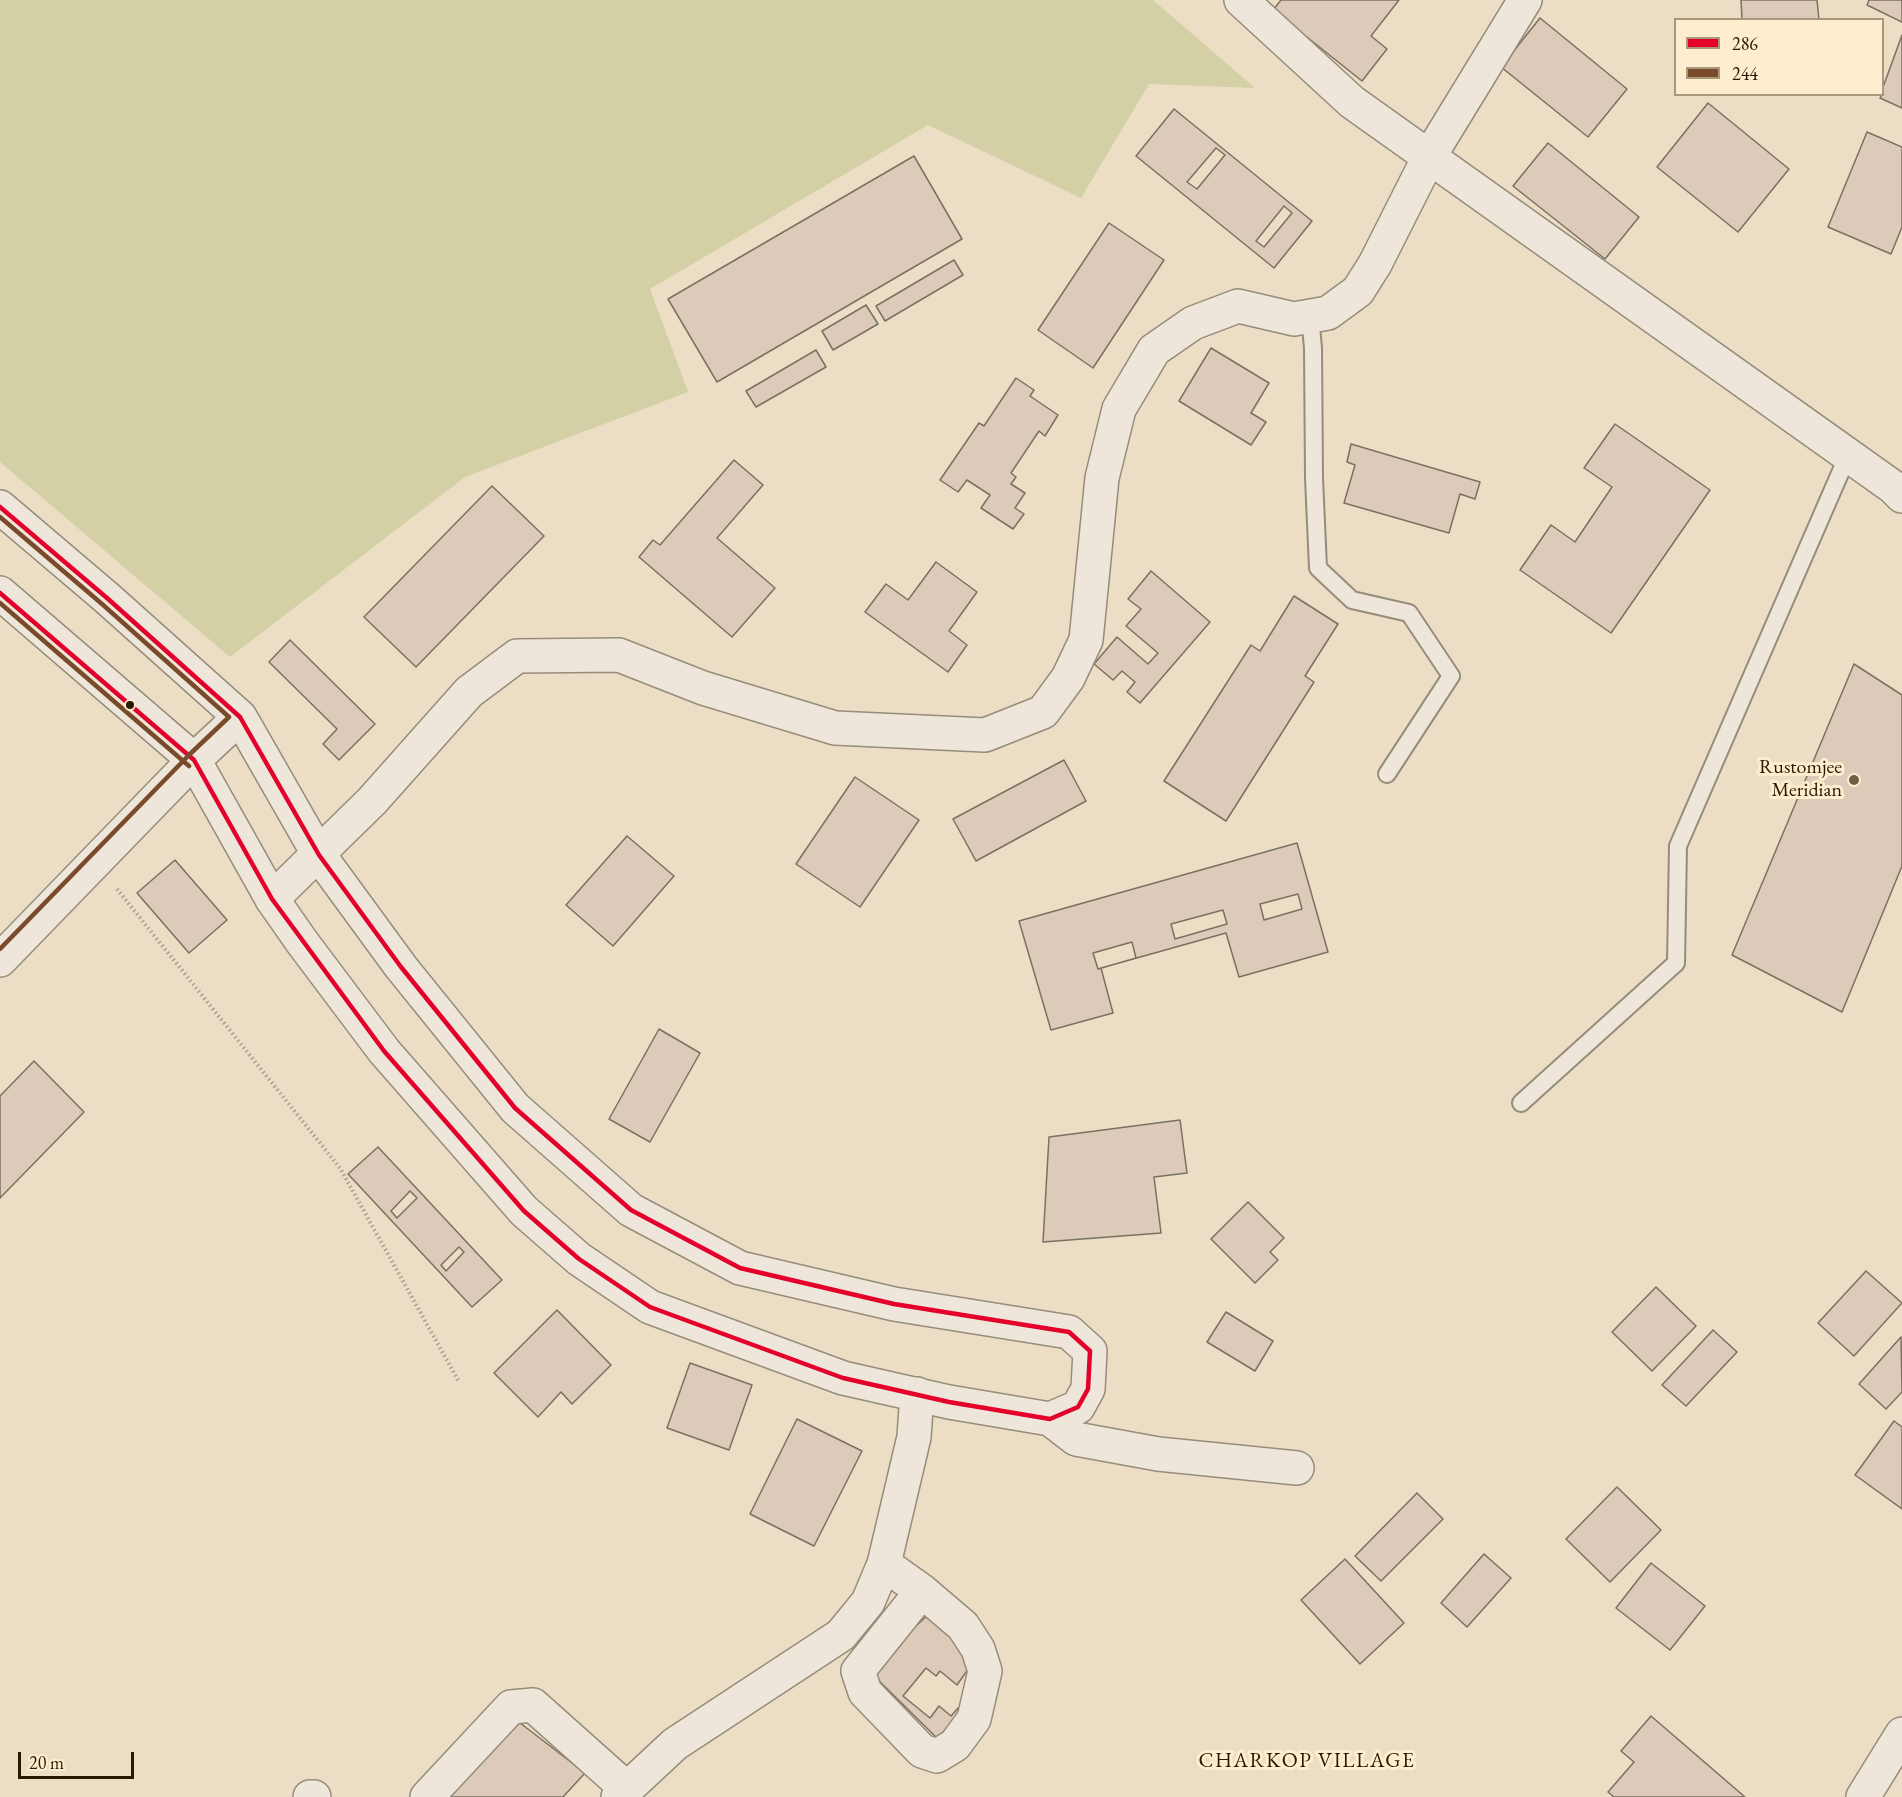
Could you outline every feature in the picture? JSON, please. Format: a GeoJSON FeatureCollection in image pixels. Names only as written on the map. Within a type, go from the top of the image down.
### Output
{"type":"FeatureCollection","features":[{"type":"Feature","properties":{"kind":"street"},"geometry":{"type":"LineString","coordinates":[[1241,0],[1352,102],[1848,455],[1899,483]]}},
{"type":"Feature","properties":{"kind":"street"},"geometry":{"type":"LineString","coordinates":[[272,899],[372,801],[469,692],[517,656],[619,655],[703,688],[835,728],[985,735],[1043,712],[1068,678],[1086,640],[1102,478],[1119,408],[1154,350],[1193,322],[1238,306],[1294,319],[1328,313],[1358,291],[1375,264],[1430,157],[1525,0]]}},
{"type":"Feature","properties":{"kind":"street"},"geometry":{"type":"LineString","coordinates":[[0,507],[107,598],[240,717],[319,855],[401,967],[515,1108],[631,1210],[740,1268],[894,1304],[1069,1332],[1090,1351],[1088,1389],[1078,1407],[1050,1419]]}},
{"type":"Feature","properties":{"kind":"street"},"geometry":{"type":"LineString","coordinates":[[0,593],[194,760],[272,899],[384,1051],[524,1210],[579,1258],[650,1307],[843,1378],[949,1402],[1050,1419],[1076,1439],[1158,1454],[1298,1468]]}},
{"type":"Feature","properties":{"kind":"street"},"geometry":{"type":"LineString","coordinates":[[0,960],[194,760],[240,717]]}},
{"type":"Feature","properties":{"kind":"street"},"geometry":{"type":"LineString","coordinates":[[427,1797],[511,1707],[533,1705],[622,1793],[675,1744],[840,1635],[868,1602],[884,1564],[914,1437],[917,1394]]}},
{"type":"Feature","properties":{"kind":"street"},"geometry":{"type":"LineString","coordinates":[[884,1564],[922,1591],[963,1626],[978,1649],[985,1671],[974,1719],[955,1745],[937,1756],[922,1751],[866,1692],[858,1671],[922,1591]]}},
{"type":"Feature","properties":{"kind":"street"},"geometry":{"type":"LineString","coordinates":[[1863,1797],[1902,1734]]}},
{"type":"Feature","properties":{"kind":"lane"},"geometry":{"type":"LineString","coordinates":[[1310,316],[1313,348],[1314,478],[1318,568],[1352,600],[1409,613],[1451,676],[1387,774]]}},
{"type":"Feature","properties":{"kind":"lane"},"geometry":{"type":"LineString","coordinates":[[1521,1103],[1676,963],[1678,846],[1848,455]]}},
{"type":"Feature","properties":{"kind":"path"},"geometry":{"type":"LineString","coordinates":[[96,863],[340,1168],[459,1382]]}},
{"type":"Feature","properties":{"kind":"shaded area"},"geometry":{"type":"Polygon","coordinates":[[[0,0],[1153,0],[1255,88],[1149,84],[1081,198],[928,125],[650,289],[688,392],[465,477],[230,657],[0,462],[0,0]]]}},
{"type":"Feature","properties":{"kind":"building"},"geometry":{"type":"Polygon","coordinates":[[[1281,0],[1399,0],[1371,36],[1387,49],[1362,81],[1273,10],[1281,0]]]}},
{"type":"Feature","properties":{"kind":"building"},"geometry":{"type":"Polygon","coordinates":[[[1741,0],[1817,0],[1819,18],[1742,18],[1741,0]]]}},
{"type":"Feature","properties":{"kind":"building"},"geometry":{"type":"Polygon","coordinates":[[[1869,0],[1902,0],[1902,22],[1867,5],[1869,0]]]}},
{"type":"Feature","properties":{"kind":"building"},"geometry":{"type":"Polygon","coordinates":[[[1540,18],[1627,89],[1588,137],[1501,67],[1540,18]]]}},
{"type":"Feature","properties":{"kind":"building"},"geometry":{"type":"Polygon","coordinates":[[[1902,35],[1902,108],[1880,98],[1884,96],[1884,84],[1902,35]]]}},
{"type":"Feature","properties":{"kind":"building"},"geometry":{"type":"Polygon","coordinates":[[[1708,103],[1789,169],[1738,232],[1657,167],[1708,103]]]}},
{"type":"Feature","properties":{"kind":"building"},"geometry":{"type":"Polygon","coordinates":[[[1174,109],[1312,221],[1274,268],[1136,156],[1174,109]],[[1216,148],[1187,182],[1197,189],[1225,155],[1216,148]],[[1284,206],[1256,241],[1264,247],[1292,213],[1284,206]]]}},
{"type":"Feature","properties":{"kind":"building"},"geometry":{"type":"Polygon","coordinates":[[[1867,132],[1902,147],[1902,227],[1891,254],[1828,227],[1867,132]]]}},
{"type":"Feature","properties":{"kind":"building"},"geometry":{"type":"Polygon","coordinates":[[[1548,143],[1639,217],[1605,259],[1513,186],[1548,143]]]}},
{"type":"Feature","properties":{"kind":"building"},"geometry":{"type":"Polygon","coordinates":[[[914,156],[962,239],[717,382],[668,299],[914,156]]]}},
{"type":"Feature","properties":{"kind":"building"},"geometry":{"type":"Polygon","coordinates":[[[1109,223],[1164,260],[1093,368],[1038,330],[1109,223]]]}},
{"type":"Feature","properties":{"kind":"building"},"geometry":{"type":"Polygon","coordinates":[[[954,260],[963,275],[885,321],[876,306],[954,260]]]}},
{"type":"Feature","properties":{"kind":"building"},"geometry":{"type":"Polygon","coordinates":[[[866,305],[878,324],[833,350],[822,331],[866,305]]]}},
{"type":"Feature","properties":{"kind":"building"},"geometry":{"type":"Polygon","coordinates":[[[1211,348],[1269,383],[1251,413],[1266,422],[1251,445],[1179,401],[1211,348]]]}},
{"type":"Feature","properties":{"kind":"building"},"geometry":{"type":"Polygon","coordinates":[[[816,350],[826,367],[756,407],[746,391],[816,350]]]}},
{"type":"Feature","properties":{"kind":"building"},"geometry":{"type":"Polygon","coordinates":[[[1016,378],[1034,390],[1030,396],[1058,415],[1045,436],[1039,431],[1011,473],[1016,477],[1011,484],[1025,493],[1015,508],[1024,514],[1013,529],[981,508],[990,495],[967,480],[958,492],[940,480],[979,423],[984,426],[1016,378]]]}},
{"type":"Feature","properties":{"kind":"building"},"geometry":{"type":"Polygon","coordinates":[[[1615,424],[1710,490],[1611,633],[1520,570],[1551,525],[1575,542],[1612,487],[1584,468],[1615,424]]]}},
{"type":"Feature","properties":{"kind":"building"},"geometry":{"type":"Polygon","coordinates":[[[1351,444],[1480,482],[1475,499],[1460,494],[1449,533],[1344,503],[1355,465],[1347,462],[1351,444]]]}},
{"type":"Feature","properties":{"kind":"building"},"geometry":{"type":"Polygon","coordinates":[[[734,460],[763,485],[717,538],[775,588],[732,637],[639,557],[653,540],[660,545],[734,460]]]}},
{"type":"Feature","properties":{"kind":"building"},"geometry":{"type":"Polygon","coordinates":[[[492,486],[544,536],[416,667],[364,617],[492,486]]]}},
{"type":"Feature","properties":{"kind":"building"},"geometry":{"type":"Polygon","coordinates":[[[936,562],[977,592],[949,631],[967,645],[948,672],[865,612],[886,584],[908,600],[936,562]]]}},
{"type":"Feature","properties":{"kind":"building"},"geometry":{"type":"Polygon","coordinates":[[[1151,571],[1210,622],[1140,703],[1127,692],[1135,682],[1122,671],[1113,680],[1094,664],[1117,637],[1148,664],[1158,653],[1126,626],[1141,609],[1128,599],[1151,571]]]}},
{"type":"Feature","properties":{"kind":"building"},"geometry":{"type":"Polygon","coordinates":[[[1294,596],[1338,624],[1305,676],[1314,682],[1226,821],[1164,781],[1251,645],[1260,651],[1294,596]]]}},
{"type":"Feature","properties":{"kind":"building"},"geometry":{"type":"Polygon","coordinates":[[[290,640],[375,724],[339,760],[323,744],[337,729],[269,662],[290,640]]]}},
{"type":"Feature","properties":{"kind":"building","name":"Rustomjee Meridian"},"geometry":{"type":"Polygon","coordinates":[[[1854,664],[1902,695],[1902,866],[1842,1012],[1732,955],[1854,664]]]}},
{"type":"Feature","properties":{"kind":"building"},"geometry":{"type":"Polygon","coordinates":[[[1064,760],[1086,801],[976,861],[953,819],[1064,760]]]}},
{"type":"Feature","properties":{"kind":"building"},"geometry":{"type":"Polygon","coordinates":[[[855,777],[919,820],[860,907],[796,864],[855,777]]]}},
{"type":"Feature","properties":{"kind":"building"},"geometry":{"type":"Polygon","coordinates":[[[627,836],[674,876],[613,946],[566,905],[627,836]]]}},
{"type":"Feature","properties":{"kind":"building"},"geometry":{"type":"Polygon","coordinates":[[[1297,843],[1328,952],[1239,977],[1226,933],[1115,964],[1136,958],[1132,942],[1093,953],[1098,969],[1101,968],[1113,1013],[1051,1030],[1019,921],[1297,843]],[[1298,894],[1260,904],[1264,920],[1302,909],[1298,894]],[[1223,910],[1171,924],[1175,939],[1227,924],[1223,910]]]}},
{"type":"Feature","properties":{"kind":"building"},"geometry":{"type":"Polygon","coordinates":[[[175,860],[227,920],[189,953],[137,893],[175,860]]]}},
{"type":"Feature","properties":{"kind":"building"},"geometry":{"type":"Polygon","coordinates":[[[659,1029],[700,1053],[650,1142],[609,1119],[659,1029]]]}},
{"type":"Feature","properties":{"kind":"building"},"geometry":{"type":"Polygon","coordinates":[[[34,1061],[84,1112],[0,1198],[0,1096],[34,1061]]]}},
{"type":"Feature","properties":{"kind":"building"},"geometry":{"type":"Polygon","coordinates":[[[1180,1120],[1187,1173],[1154,1177],[1161,1233],[1043,1242],[1049,1137],[1180,1120]]]}},
{"type":"Feature","properties":{"kind":"building"},"geometry":{"type":"Polygon","coordinates":[[[378,1147],[502,1280],[472,1307],[348,1174],[378,1147]],[[410,1191],[391,1211],[397,1218],[417,1198],[410,1191]],[[459,1247],[441,1265],[446,1271],[464,1252],[459,1247]]]}},
{"type":"Feature","properties":{"kind":"building"},"geometry":{"type":"Polygon","coordinates":[[[1248,1202],[1284,1238],[1270,1252],[1278,1260],[1255,1283],[1211,1239],[1248,1202]]]}},
{"type":"Feature","properties":{"kind":"building"},"geometry":{"type":"Polygon","coordinates":[[[1866,1271],[1902,1303],[1854,1356],[1818,1323],[1866,1271]]]}},
{"type":"Feature","properties":{"kind":"building"},"geometry":{"type":"Polygon","coordinates":[[[1656,1287],[1696,1326],[1652,1371],[1612,1332],[1656,1287]]]}},
{"type":"Feature","properties":{"kind":"building"},"geometry":{"type":"Polygon","coordinates":[[[557,1310],[611,1365],[572,1404],[561,1392],[538,1417],[494,1373],[557,1310]]]}},
{"type":"Feature","properties":{"kind":"building"},"geometry":{"type":"Polygon","coordinates":[[[1226,1312],[1273,1341],[1255,1371],[1207,1342],[1226,1312]]]}},
{"type":"Feature","properties":{"kind":"building"},"geometry":{"type":"Polygon","coordinates":[[[1713,1330],[1737,1352],[1686,1406],[1662,1385],[1713,1330]]]}},
{"type":"Feature","properties":{"kind":"building"},"geometry":{"type":"Polygon","coordinates":[[[1901,1337],[1902,1392],[1886,1409],[1859,1384],[1901,1337]]]}},
{"type":"Feature","properties":{"kind":"building"},"geometry":{"type":"Polygon","coordinates":[[[690,1363],[752,1385],[729,1450],[667,1428],[690,1363]]]}},
{"type":"Feature","properties":{"kind":"building"},"geometry":{"type":"Polygon","coordinates":[[[797,1419],[862,1451],[814,1546],[750,1514],[797,1419]]]}},
{"type":"Feature","properties":{"kind":"building"},"geometry":{"type":"Polygon","coordinates":[[[1894,1421],[1902,1427],[1902,1509],[1855,1475],[1894,1421]]]}},
{"type":"Feature","properties":{"kind":"building"},"geometry":{"type":"Polygon","coordinates":[[[1617,1487],[1661,1530],[1610,1582],[1566,1539],[1617,1487]]]}},
{"type":"Feature","properties":{"kind":"building"},"geometry":{"type":"Polygon","coordinates":[[[1417,1493],[1443,1519],[1381,1581],[1355,1556],[1417,1493]]]}},
{"type":"Feature","properties":{"kind":"building"},"geometry":{"type":"Polygon","coordinates":[[[1484,1554],[1511,1578],[1467,1627],[1441,1603],[1484,1554]]]}},
{"type":"Feature","properties":{"kind":"building"},"geometry":{"type":"Polygon","coordinates":[[[1345,1559],[1404,1623],[1360,1664],[1301,1600],[1345,1559]]]}},
{"type":"Feature","properties":{"kind":"building"},"geometry":{"type":"Polygon","coordinates":[[[1651,1563],[1705,1606],[1670,1650],[1616,1608],[1651,1563]]]}},
{"type":"Feature","properties":{"kind":"building"},"geometry":{"type":"Polygon","coordinates":[[[930,1613],[974,1661],[957,1685],[940,1671],[936,1676],[926,1668],[903,1696],[930,1718],[939,1706],[951,1716],[958,1708],[966,1715],[943,1744],[868,1670],[930,1613]]]}},
{"type":"Feature","properties":{"kind":"building"},"geometry":{"type":"Polygon","coordinates":[[[1651,1716],[1745,1797],[1614,1797],[1608,1792],[1634,1762],[1621,1751],[1651,1716]]]}},
{"type":"Feature","properties":{"kind":"building"},"geometry":{"type":"Polygon","coordinates":[[[515,1719],[585,1773],[563,1797],[445,1797],[515,1719]]]}},
{"type":"Feature","properties":{"kind":"transit line","name":"286"},"geometry":{"type":"LineString","coordinates":[[0,507],[107,598],[240,717],[319,855],[401,967],[515,1108],[631,1210],[740,1268],[894,1304],[1069,1332],[1090,1351],[1088,1389],[1078,1407],[1050,1419],[949,1402],[843,1378],[650,1307],[579,1259],[524,1211],[384,1051],[272,899],[194,760],[0,593]]}},
{"type":"Feature","properties":{"kind":"transit line","name":"244"},"geometry":{"type":"LineString","coordinates":[[0,517],[229,717],[0,949]]}},
{"type":"Feature","properties":{"kind":"transit line","name":"244"},"geometry":{"type":"LineString","coordinates":[[0,603],[189,766]]}},
{"type":"Feature","properties":{"kind":"place","name":"Rustomjee Meridian"},"geometry":{"type":"Point","coordinates":[1854,780]}},
{"type":"Feature","properties":{"kind":"district","name":"CHARKOP VILLAGE"},"geometry":{"type":"Point","coordinates":[1307,1761]}}]}
